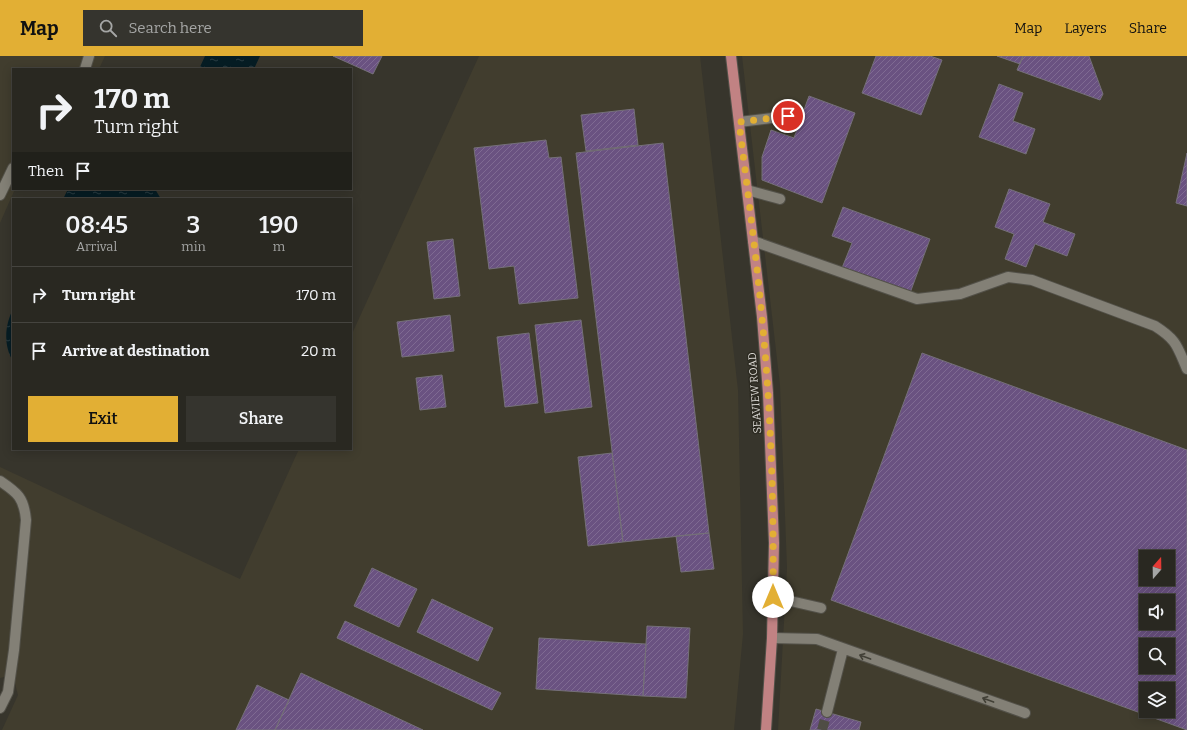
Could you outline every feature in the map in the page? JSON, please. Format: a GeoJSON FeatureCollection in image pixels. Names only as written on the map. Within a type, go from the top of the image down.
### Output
{"type":"FeatureCollection","features":[{"type":"Feature","properties":{"kind":"main road","name":"SEAVIEW ROAD"},"geometry":{"type":"LineString","coordinates":[[731,56],[762,317],[768,393],[773,535],[773,597],[766,730]]}},
{"type":"Feature","properties":{"kind":"street"},"geometry":{"type":"LineString","coordinates":[[85,68],[89,56]]}},
{"type":"Feature","properties":{"kind":"street"},"geometry":{"type":"LineString","coordinates":[[739,122],[788,116]]}},
{"type":"Feature","properties":{"kind":"street"},"geometry":{"type":"LineString","coordinates":[[0,195],[12,170]]}},
{"type":"Feature","properties":{"kind":"street"},"geometry":{"type":"LineString","coordinates":[[747,190],[780,199]]}},
{"type":"Feature","properties":{"kind":"street"},"geometry":{"type":"LineString","coordinates":[[753,241],[917,299],[960,294],[1008,277],[1032,280],[1155,326],[1167,333],[1175,341],[1187,369]]}},
{"type":"Feature","properties":{"kind":"street"},"geometry":{"type":"LineString","coordinates":[[0,481],[21,498],[25,508],[26,520],[14,650],[8,692],[0,708]]}},
{"type":"Feature","properties":{"kind":"street"},"geometry":{"type":"LineString","coordinates":[[773,597],[821,608]]}},
{"type":"Feature","properties":{"kind":"street"},"geometry":{"type":"LineString","coordinates":[[772,638],[817,639],[1025,714]]}},
{"type":"Feature","properties":{"kind":"street"},"geometry":{"type":"LineString","coordinates":[[827,712],[843,649]]}},
{"type":"Feature","properties":{"kind":"shaded area"},"geometry":{"type":"Polygon","coordinates":[[[0,56],[105,56],[99,68],[12,68],[12,190],[15,190],[0,223],[0,56]]]}},
{"type":"Feature","properties":{"kind":"shaded area"},"geometry":{"type":"Polygon","coordinates":[[[479,56],[700,56],[738,390],[743,634],[734,730],[2,730],[18,695],[14,680],[9,676],[0,678],[0,467],[240,579],[299,450],[352,450],[352,334],[479,56]]]}},
{"type":"Feature","properties":{"kind":"shaded area"},"geometry":{"type":"Polygon","coordinates":[[[742,56],[1187,56],[1187,730],[778,730],[787,568],[780,385],[742,56]]]}},
{"type":"Feature","properties":{"kind":"water"},"geometry":{"type":"Polygon","coordinates":[[[205,56],[260,56],[254,68],[199,68],[205,56]]]}},
{"type":"Feature","properties":{"kind":"water"},"geometry":{"type":"Polygon","coordinates":[[[68,190],[156,190],[160,198],[64,198],[68,190]]]}},
{"type":"Feature","properties":{"kind":"water"},"geometry":{"type":"Polygon","coordinates":[[[12,311],[12,359],[6,342],[10,315],[12,311]]]}},
{"type":"Feature","properties":{"kind":"building"},"geometry":{"type":"Polygon","coordinates":[[[333,56],[382,56],[373,74],[333,56]]]}},
{"type":"Feature","properties":{"kind":"building"},"geometry":{"type":"Polygon","coordinates":[[[876,56],[930,56],[942,60],[921,115],[862,93],[876,56]]]}},
{"type":"Feature","properties":{"kind":"building"},"geometry":{"type":"Polygon","coordinates":[[[997,56],[1023,56],[1020,64],[997,56]]]}},
{"type":"Feature","properties":{"kind":"building"},"geometry":{"type":"Polygon","coordinates":[[[1023,56],[1089,56],[1103,94],[1100,100],[1017,70],[1023,56]]]}},
{"type":"Feature","properties":{"kind":"building"},"geometry":{"type":"Polygon","coordinates":[[[999,84],[1023,93],[1013,121],[1035,129],[1026,154],[979,137],[999,84]]]}},
{"type":"Feature","properties":{"kind":"building"},"geometry":{"type":"Polygon","coordinates":[[[809,96],[855,113],[822,203],[762,180],[762,157],[771,130],[794,138],[809,96]]]}},
{"type":"Feature","properties":{"kind":"building"},"geometry":{"type":"Polygon","coordinates":[[[634,109],[638,145],[586,151],[581,115],[634,109]]]}},
{"type":"Feature","properties":{"kind":"building"},"geometry":{"type":"Polygon","coordinates":[[[546,140],[549,158],[561,157],[578,298],[519,304],[514,266],[489,269],[474,148],[546,140]]]}},
{"type":"Feature","properties":{"kind":"building"},"geometry":{"type":"Polygon","coordinates":[[[663,143],[709,533],[623,542],[576,153],[663,143]]]}},
{"type":"Feature","properties":{"kind":"building"},"geometry":{"type":"Polygon","coordinates":[[[1187,153],[1187,206],[1176,203],[1187,153]]]}},
{"type":"Feature","properties":{"kind":"building"},"geometry":{"type":"Polygon","coordinates":[[[1009,189],[1050,204],[1043,222],[1075,234],[1067,256],[1035,244],[1026,267],[1005,259],[1014,234],[995,227],[1009,189]]]}},
{"type":"Feature","properties":{"kind":"building"},"geometry":{"type":"Polygon","coordinates":[[[843,207],[930,239],[910,293],[842,268],[852,243],[832,236],[843,207]]]}},
{"type":"Feature","properties":{"kind":"building"},"geometry":{"type":"Polygon","coordinates":[[[453,239],[460,296],[434,299],[427,242],[453,239]]]}},
{"type":"Feature","properties":{"kind":"building"},"geometry":{"type":"Polygon","coordinates":[[[450,315],[454,351],[402,357],[397,322],[450,315]]]}},
{"type":"Feature","properties":{"kind":"building"},"geometry":{"type":"Polygon","coordinates":[[[581,320],[592,407],[545,413],[535,325],[581,320]]]}},
{"type":"Feature","properties":{"kind":"building"},"geometry":{"type":"Polygon","coordinates":[[[529,333],[538,403],[505,407],[497,337],[529,333]]]}},
{"type":"Feature","properties":{"kind":"building"},"geometry":{"type":"Polygon","coordinates":[[[922,353],[1187,450],[1187,730],[1154,718],[1175,718],[1175,682],[1139,682],[1139,712],[831,600],[922,353]]]}},
{"type":"Feature","properties":{"kind":"building"},"geometry":{"type":"Polygon","coordinates":[[[442,375],[446,407],[420,410],[416,378],[442,375]]]}},
{"type":"Feature","properties":{"kind":"building"},"geometry":{"type":"Polygon","coordinates":[[[612,453],[623,542],[588,546],[578,457],[612,453]]]}},
{"type":"Feature","properties":{"kind":"building"},"geometry":{"type":"Polygon","coordinates":[[[709,533],[714,569],[681,572],[676,536],[709,533]]]}},
{"type":"Feature","properties":{"kind":"building"},"geometry":{"type":"Polygon","coordinates":[[[372,568],[417,589],[399,627],[354,606],[372,568]]]}},
{"type":"Feature","properties":{"kind":"building"},"geometry":{"type":"Polygon","coordinates":[[[432,599],[493,628],[478,661],[417,632],[432,599]]]}},
{"type":"Feature","properties":{"kind":"building"},"geometry":{"type":"Polygon","coordinates":[[[345,621],[501,693],[492,710],[337,638],[345,621]]]}},
{"type":"Feature","properties":{"kind":"building"},"geometry":{"type":"Polygon","coordinates":[[[647,626],[690,628],[686,698],[643,696],[647,626]]]}},
{"type":"Feature","properties":{"kind":"building"},"geometry":{"type":"Polygon","coordinates":[[[539,638],[646,644],[643,696],[536,689],[539,638]]]}},
{"type":"Feature","properties":{"kind":"building"},"geometry":{"type":"Polygon","coordinates":[[[301,673],[423,730],[275,730],[301,673]]]}},
{"type":"Feature","properties":{"kind":"building"},"geometry":{"type":"Polygon","coordinates":[[[257,685],[289,700],[275,730],[236,730],[257,685]]]}},
{"type":"Feature","properties":{"kind":"building"},"geometry":{"type":"Polygon","coordinates":[[[816,709],[861,722],[859,730],[810,730],[816,709]]]}},
{"type":"Feature","properties":{"kind":"tunnel"},"geometry":{"type":"LineString","coordinates":[[822,730],[827,712]]}},
{"type":"Feature","properties":{"kind":"route"},"geometry":{"type":"LineString","coordinates":[[773,597],[774,543],[768,393],[762,317],[739,122],[788,116]]}}]}
